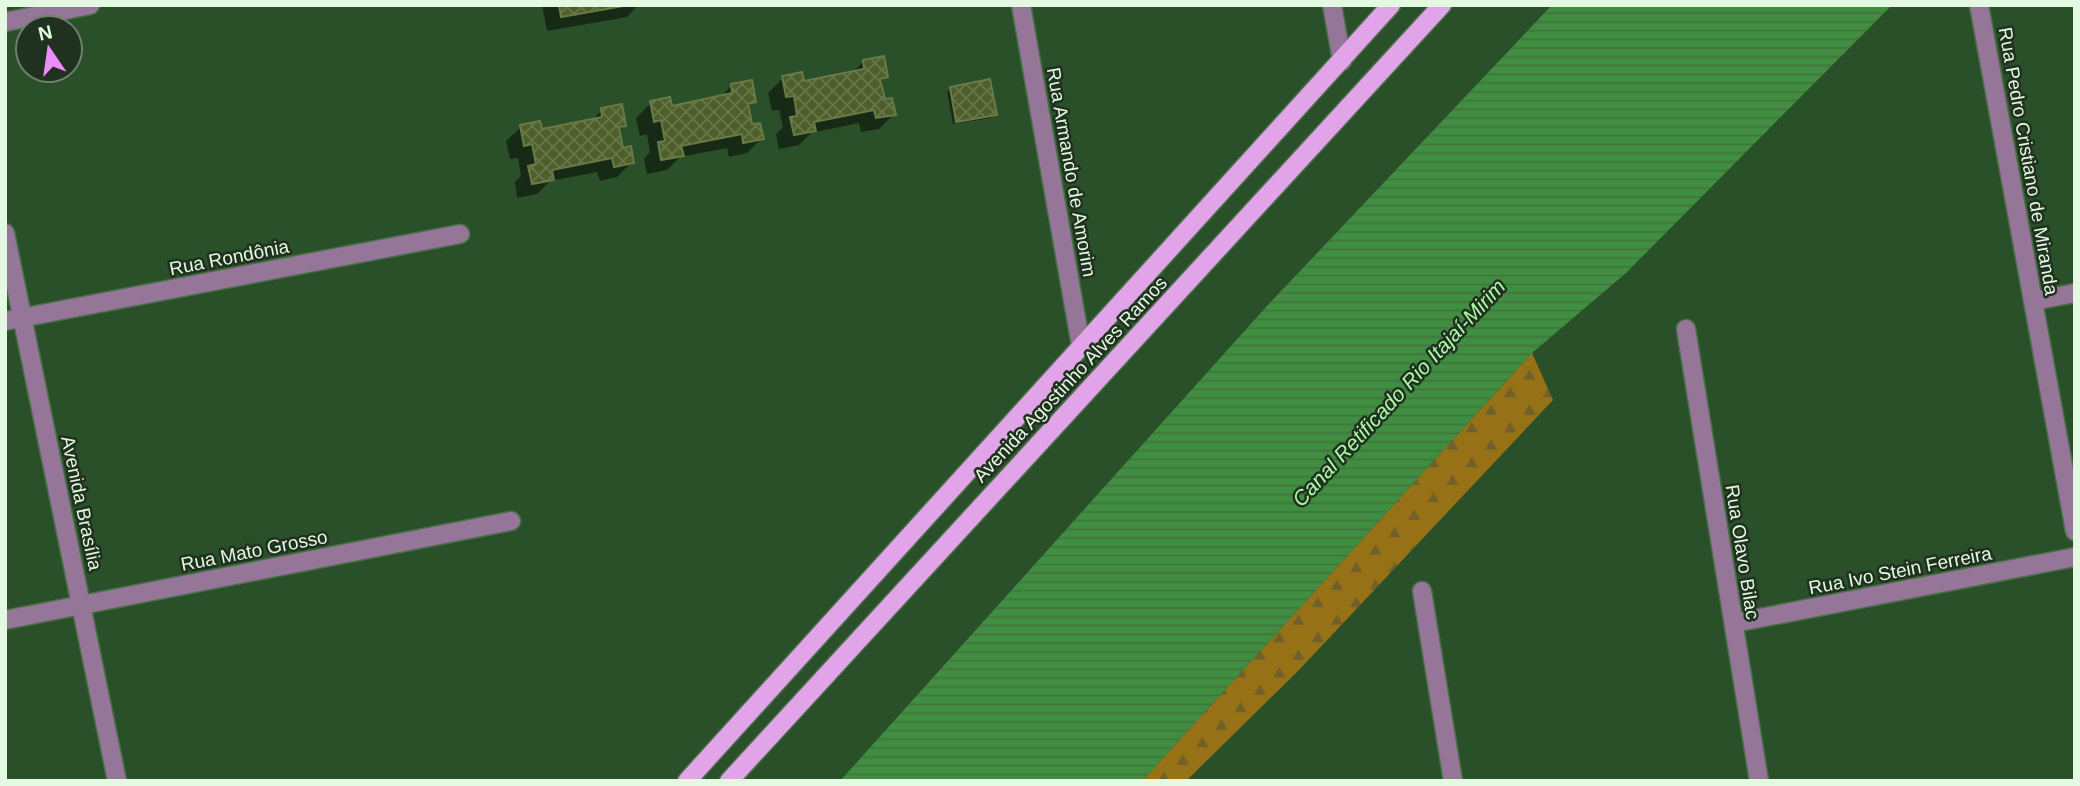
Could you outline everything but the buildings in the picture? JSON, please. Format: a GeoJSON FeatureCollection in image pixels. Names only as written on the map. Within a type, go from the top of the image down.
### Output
{"type":"FeatureCollection","features":[{"type":"Feature","properties":{"kind":"main road","name":"Avenida Agostinho Alves Ramos"},"geometry":{"type":"LineString","coordinates":[[687,781],[1391,5]]}},
{"type":"Feature","properties":{"kind":"main road","name":"Avenida Agostinho Alves Ramos"},"geometry":{"type":"LineString","coordinates":[[729,781],[1442,5]]}},
{"type":"Feature","properties":{"kind":"street"},"geometry":{"type":"LineString","coordinates":[[5,22],[90,5]]}},
{"type":"Feature","properties":{"kind":"street","name":"Rua Armando de Amorim"},"geometry":{"type":"LineString","coordinates":[[1021,5],[1081,346]]}},
{"type":"Feature","properties":{"kind":"street"},"geometry":{"type":"LineString","coordinates":[[1332,5],[1342,61]]}},
{"type":"Feature","properties":{"kind":"street","name":"Rua Pedro Cristiano de Miranda"},"geometry":{"type":"LineString","coordinates":[[1979,5],[2075,531]]}},
{"type":"Feature","properties":{"kind":"street","name":"Avenida Brasília"},"geometry":{"type":"LineString","coordinates":[[5,233],[14,319],[81,605],[117,781]]}},
{"type":"Feature","properties":{"kind":"street","name":"Rua Rondônia"},"geometry":{"type":"LineString","coordinates":[[14,319],[460,234]]}},
{"type":"Feature","properties":{"kind":"street"},"geometry":{"type":"LineString","coordinates":[[2033,301],[2075,293]]}},
{"type":"Feature","properties":{"kind":"street","name":"Rua Olavo Bilac"},"geometry":{"type":"LineString","coordinates":[[1686,330],[1759,781]]}},
{"type":"Feature","properties":{"kind":"street","name":"Rua Mato Grosso"},"geometry":{"type":"LineString","coordinates":[[5,620],[512,521]]}},
{"type":"Feature","properties":{"kind":"street","name":"Rua Ivo Stein Ferreira"},"geometry":{"type":"LineString","coordinates":[[1734,623],[2075,557]]}},
{"type":"Feature","properties":{"kind":"street"},"geometry":{"type":"LineString","coordinates":[[1422,591],[1453,781]]}},
{"type":"Feature","properties":{"kind":"green space"},"geometry":{"type":"Polygon","coordinates":[[[1532,353],[1553,400],[1299,670],[1186,781],[1142,781],[1532,353]]]}},
{"type":"Feature","properties":{"kind":"water","name":"Canal Retificado Rio Itajaí-Mirim"},"geometry":{"type":"Polygon","coordinates":[[[1552,5],[1892,5],[1626,273],[1532,353],[1142,781],[840,781],[1266,307],[1552,5]]]}}]}
